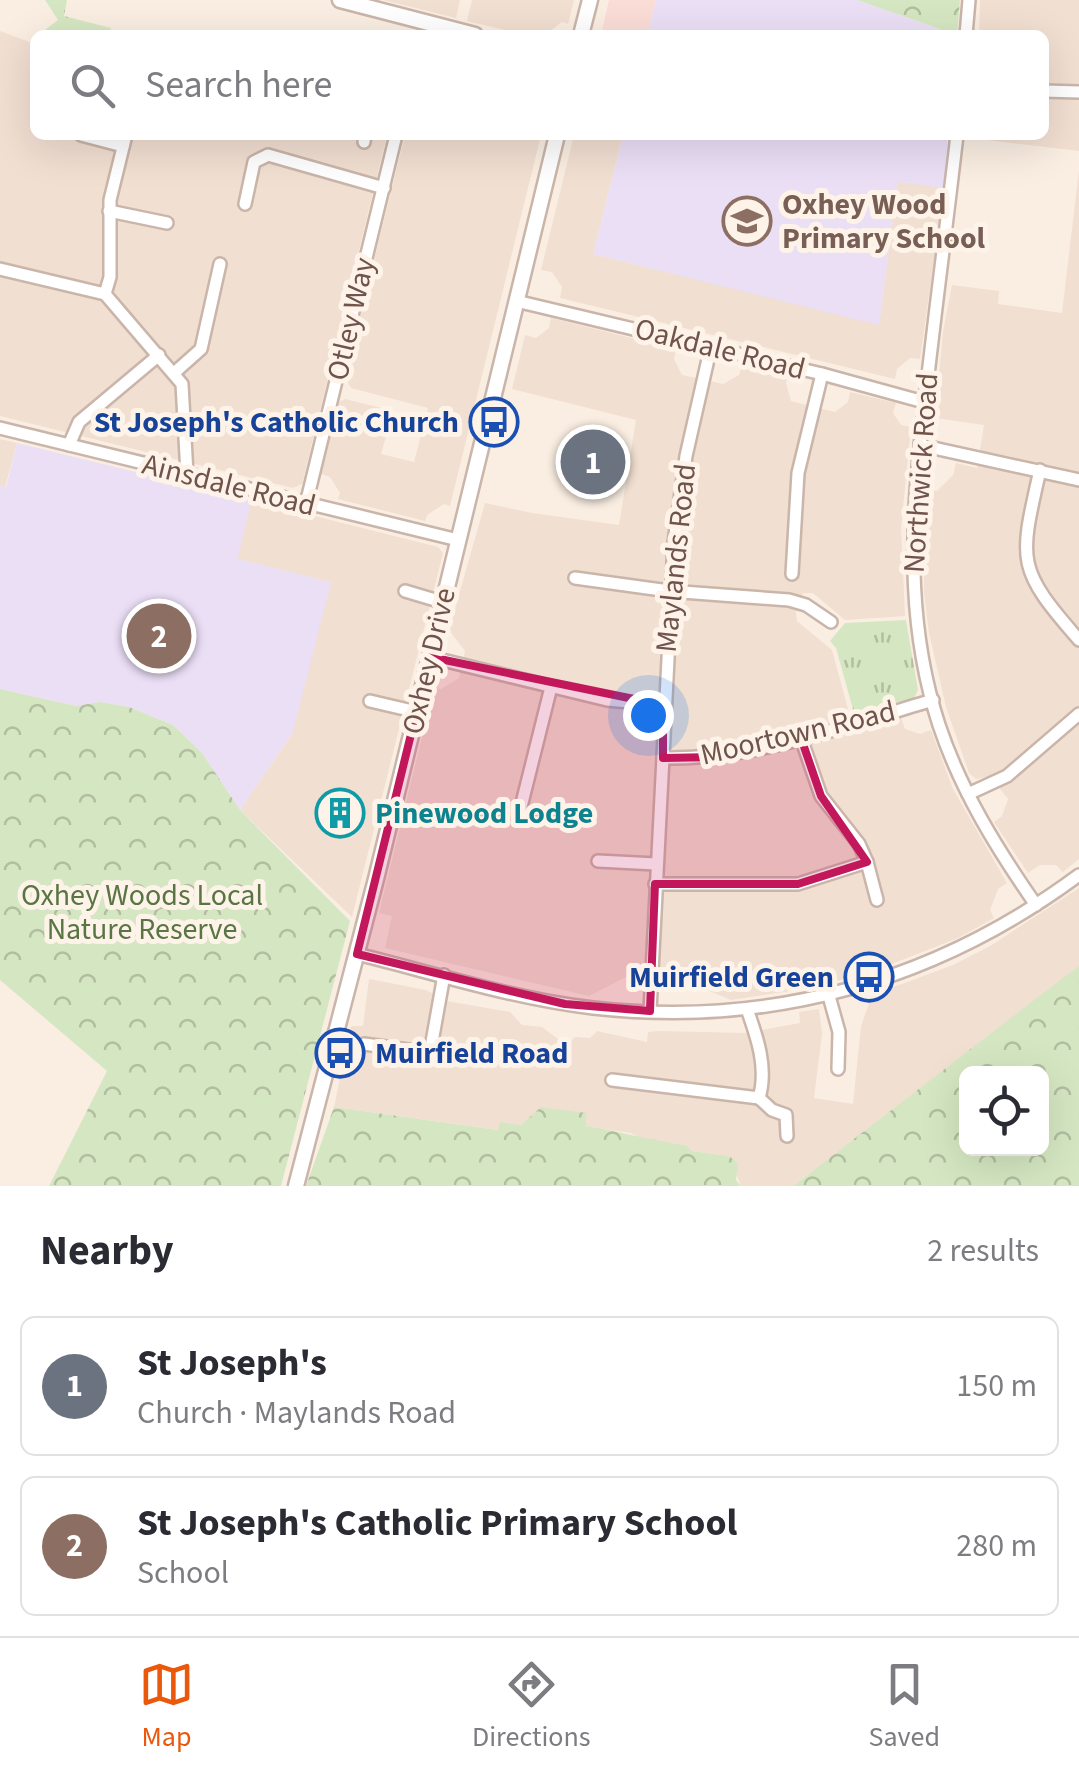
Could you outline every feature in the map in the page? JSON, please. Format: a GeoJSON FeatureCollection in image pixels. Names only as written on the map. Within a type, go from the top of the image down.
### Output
{"type":"FeatureCollection","features":[{"type":"Feature","properties":{"kind":"street"},"geometry":{"type":"LineString","coordinates":[[340,0],[422,28]]}},
{"type":"Feature","properties":{"kind":"street"},"geometry":{"type":"LineString","coordinates":[[583,30],[590,0]]}},
{"type":"Feature","properties":{"kind":"street"},"geometry":{"type":"LineString","coordinates":[[966,30],[969,0]]}},
{"type":"Feature","properties":{"kind":"street"},"geometry":{"type":"LineString","coordinates":[[1049,91],[1079,92]]}},
{"type":"Feature","properties":{"kind":"street","name":"Otley Way"},"geometry":{"type":"LineString","coordinates":[[306,504],[395,140]]}},
{"type":"Feature","properties":{"kind":"street","name":"Oxhey Drive"},"geometry":{"type":"LineString","coordinates":[[296,1186],[324,1090],[555,140]]}},
{"type":"Feature","properties":{"kind":"street","name":"Northwick Road"},"geometry":{"type":"LineString","coordinates":[[956,140],[914,495],[913,590],[922,657],[947,747],[986,828],[1036,906]]}},
{"type":"Feature","properties":{"kind":"street"},"geometry":{"type":"LineString","coordinates":[[105,294],[110,277],[110,211],[124,141]]}},
{"type":"Feature","properties":{"kind":"street"},"geometry":{"type":"LineString","coordinates":[[246,204],[254,162],[268,155],[384,188]]}},
{"type":"Feature","properties":{"kind":"street"},"geometry":{"type":"LineString","coordinates":[[110,211],[167,223]]}},
{"type":"Feature","properties":{"kind":"street"},"geometry":{"type":"LineString","coordinates":[[174,373],[200,349],[220,264]]}},
{"type":"Feature","properties":{"kind":"street"},"geometry":{"type":"LineString","coordinates":[[0,270],[105,294],[185,390],[187,474]]}},
{"type":"Feature","properties":{"kind":"street","name":"Oakdale Road"},"geometry":{"type":"LineString","coordinates":[[516,301],[711,346],[924,402]]}},
{"type":"Feature","properties":{"kind":"street","name":"Maylands Road"},"geometry":{"type":"LineString","coordinates":[[650,1011],[669,591],[686,456],[711,346]]}},
{"type":"Feature","properties":{"kind":"street"},"geometry":{"type":"LineString","coordinates":[[69,445],[80,422],[158,355]]}},
{"type":"Feature","properties":{"kind":"street"},"geometry":{"type":"LineString","coordinates":[[792,574],[798,473],[822,374]]}},
{"type":"Feature","properties":{"kind":"street","name":"Ainsdale Road"},"geometry":{"type":"LineString","coordinates":[[0,428],[458,540]]}},
{"type":"Feature","properties":{"kind":"street"},"geometry":{"type":"LineString","coordinates":[[920,445],[1079,480]]}},
{"type":"Feature","properties":{"kind":"street"},"geometry":{"type":"LineString","coordinates":[[1040,470],[1025,540],[1028,567],[1038,592],[1079,640]]}},
{"type":"Feature","properties":{"kind":"street"},"geometry":{"type":"LineString","coordinates":[[575,578],[669,591],[790,600],[806,604],[831,622]]}},
{"type":"Feature","properties":{"kind":"street"},"geometry":{"type":"LineString","coordinates":[[405,591],[442,602]]}},
{"type":"Feature","properties":{"kind":"street"},"geometry":{"type":"LineString","coordinates":[[430,657],[607,700],[663,705]]}},
{"type":"Feature","properties":{"kind":"street"},"geometry":{"type":"LineString","coordinates":[[518,820],[551,687]]}},
{"type":"Feature","properties":{"kind":"street","name":"Moortown Road"},"geometry":{"type":"LineString","coordinates":[[662,758],[716,757],[801,738],[932,700]]}},
{"type":"Feature","properties":{"kind":"street"},"geometry":{"type":"LineString","coordinates":[[370,701],[417,712]]}},
{"type":"Feature","properties":{"kind":"street"},"geometry":{"type":"LineString","coordinates":[[968,794],[1007,776],[1079,714]]}},
{"type":"Feature","properties":{"kind":"street"},"geometry":{"type":"LineString","coordinates":[[801,738],[821,796],[859,844],[877,900]]}},
{"type":"Feature","properties":{"kind":"street"},"geometry":{"type":"LineString","coordinates":[[598,861],[656,864]]}},
{"type":"Feature","properties":{"kind":"street"},"geometry":{"type":"LineString","coordinates":[[655,884],[798,884],[867,862]]}},
{"type":"Feature","properties":{"kind":"street"},"geometry":{"type":"LineString","coordinates":[[356,954],[565,1004],[650,1011],[748,1009],[829,996],[899,975],[973,943],[1079,875]]}},
{"type":"Feature","properties":{"kind":"street"},"geometry":{"type":"LineString","coordinates":[[364,1044],[430,1052],[444,975]]}},
{"type":"Feature","properties":{"kind":"street"},"geometry":{"type":"LineString","coordinates":[[829,996],[839,1032],[838,1069]]}},
{"type":"Feature","properties":{"kind":"street"},"geometry":{"type":"LineString","coordinates":[[748,1009],[760,1049],[759,1098]]}},
{"type":"Feature","properties":{"kind":"street"},"geometry":{"type":"LineString","coordinates":[[612,1080],[759,1098],[772,1110],[786,1115],[787,1136]]}},
{"type":"Feature","properties":{"kind":"highlighted area"},"geometry":{"type":"Polygon","coordinates":[[[430,657],[663,705],[663,758],[716,757],[801,738],[821,796],[867,862],[798,884],[655,884],[650,1011],[565,1004],[357,954],[430,657]]]}},
{"type":"Feature","properties":{"kind":"shaded area"},"geometry":{"type":"Polygon","coordinates":[[[383,0],[460,0],[456,18],[383,0]]]}},
{"type":"Feature","properties":{"kind":"shaded area"},"geometry":{"type":"Polygon","coordinates":[[[472,0],[574,0],[568,24],[562,22],[552,30],[505,30],[467,21],[472,0]]]}},
{"type":"Feature","properties":{"kind":"shaded area"},"geometry":{"type":"Polygon","coordinates":[[[609,0],[656,0],[648,30],[602,30],[609,0]]]}},
{"type":"Feature","properties":{"kind":"shaded area"},"geometry":{"type":"Polygon","coordinates":[[[656,0],[857,0],[942,30],[648,30],[656,0]]]}},
{"type":"Feature","properties":{"kind":"shaded area"},"geometry":{"type":"Polygon","coordinates":[[[980,0],[1079,0],[1079,151],[987,140],[1049,140],[1049,30],[979,30],[980,0]]]}},
{"type":"Feature","properties":{"kind":"shaded area"},"geometry":{"type":"Polygon","coordinates":[[[0,31],[30,42],[30,140],[386,140],[302,484],[293,488],[0,416],[0,31]]]}},
{"type":"Feature","properties":{"kind":"shaded area"},"geometry":{"type":"Polygon","coordinates":[[[404,140],[540,140],[450,506],[444,504],[427,515],[425,521],[338,499],[340,493],[330,477],[321,474],[339,402],[345,399],[393,411],[381,454],[414,462],[428,408],[351,388],[345,377],[404,140]]]}},
{"type":"Feature","properties":{"kind":"shaded area"},"geometry":{"type":"Polygon","coordinates":[[[573,140],[622,140],[593,254],[879,324],[898,181],[944,188],[920,359],[910,358],[897,369],[895,379],[560,298],[562,287],[552,272],[541,270],[573,140]]]}},
{"type":"Feature","properties":{"kind":"shaded area","name":"Oxhey Wood Primary School"},"geometry":{"type":"Polygon","coordinates":[[[622,140],[948,140],[944,188],[898,182],[879,325],[593,254],[622,140]]]}},
{"type":"Feature","properties":{"kind":"shaded area"},"geometry":{"type":"Polygon","coordinates":[[[1079,170],[1079,859],[1063,872],[1056,865],[1040,865],[1028,873],[994,822],[1002,816],[1008,799],[990,776],[976,779],[969,773],[946,707],[924,593],[923,513],[926,489],[937,491],[953,475],[956,463],[977,468],[984,425],[935,418],[952,285],[999,291],[998,304],[1062,313],[1079,170]]]}},
{"type":"Feature","properties":{"kind":"shaded area"},"geometry":{"type":"Polygon","coordinates":[[[551,318],[676,349],[674,359],[682,375],[723,384],[739,375],[742,365],[788,377],[791,401],[802,404],[835,412],[848,402],[850,392],[896,403],[893,413],[901,425],[911,427],[901,528],[905,616],[845,620],[813,593],[803,593],[797,621],[832,650],[854,731],[901,718],[905,729],[920,734],[931,730],[953,789],[1007,883],[998,889],[990,910],[994,918],[958,938],[879,969],[816,987],[731,1000],[679,978],[626,977],[589,996],[385,948],[392,916],[379,913],[434,688],[441,689],[459,678],[465,651],[449,630],[485,503],[619,525],[636,420],[512,389],[525,335],[536,338],[549,328],[551,318]]]}},
{"type":"Feature","properties":{"kind":"shaded area"},"geometry":{"type":"Polygon","coordinates":[[[0,439],[17,443],[5,487],[0,486],[0,439]]]}},
{"type":"Feature","properties":{"kind":"shaded area"},"geometry":{"type":"Polygon","coordinates":[[[17,443],[251,500],[238,559],[331,582],[293,732],[240,810],[202,753],[173,725],[129,707],[100,702],[76,706],[0,689],[0,486],[6,487],[17,443]]]}},
{"type":"Feature","properties":{"kind":"shaded area"},"geometry":{"type":"Polygon","coordinates":[[[251,500],[438,547],[443,553],[352,917],[240,810],[293,732],[237,559],[251,500]]]}},
{"type":"Feature","properties":{"kind":"shaded area"},"geometry":{"type":"Polygon","coordinates":[[[1079,888],[1079,966],[793,1186],[741,1186],[729,1156],[585,1126],[586,1114],[499,1130],[334,1107],[351,1026],[363,1026],[369,979],[426,990],[447,1001],[510,1012],[522,1025],[542,1027],[569,1043],[575,1037],[590,1038],[597,1031],[647,1042],[648,1032],[659,1031],[746,1033],[800,1023],[799,1012],[819,1009],[822,1034],[814,1098],[853,1104],[861,1026],[872,995],[953,965],[990,946],[1079,888]]]}},
{"type":"Feature","properties":{"kind":"green space"},"geometry":{"type":"Polygon","coordinates":[[[45,0],[67,0],[64,16],[111,28],[45,30],[58,20],[45,0]]]}},
{"type":"Feature","properties":{"kind":"green space"},"geometry":{"type":"Polygon","coordinates":[[[857,0],[960,0],[957,30],[943,30],[857,0]]]}},
{"type":"Feature","properties":{"kind":"green space"},"geometry":{"type":"Polygon","coordinates":[[[906,620],[918,690],[914,698],[854,713],[836,648],[830,641],[845,623],[906,620]]]}},
{"type":"Feature","properties":{"kind":"green space","name":"Oxhey Woods Local Nature Reserve"},"geometry":{"type":"Polygon","coordinates":[[[0,689],[76,706],[100,702],[129,707],[173,725],[202,753],[240,810],[350,921],[281,1186],[49,1186],[107,1071],[0,980],[0,689]]]}},
{"type":"Feature","properties":{"kind":"green space"},"geometry":{"type":"Polygon","coordinates":[[[1079,966],[1079,1186],[793,1186],[1079,966]]]}},
{"type":"Feature","properties":{"kind":"green space"},"geometry":{"type":"Polygon","coordinates":[[[334,1107],[498,1130],[500,1122],[521,1125],[541,1107],[586,1113],[586,1126],[729,1156],[738,1163],[736,1180],[741,1186],[306,1186],[334,1107]]]}},
{"type":"Feature","properties":{"kind":"place","name":"Oxhey Wood Primary School"},"geometry":{"type":"Point","coordinates":[747,221]}},
{"type":"Feature","properties":{"kind":"place","name":"St Joseph's Catholic Church"},"geometry":{"type":"Point","coordinates":[494,422]}},
{"type":"Feature","properties":{"kind":"place","name":"St Joseph's"},"geometry":{"type":"Point","coordinates":[593,462]}},
{"type":"Feature","properties":{"kind":"place","name":"St Joseph's Catholic Primary School"},"geometry":{"type":"Point","coordinates":[159,636]}},
{"type":"Feature","properties":{"kind":"place","name":"Pinewood Lodge"},"geometry":{"type":"Point","coordinates":[340,813]}},
{"type":"Feature","properties":{"kind":"place","name":"Muirfield Green"},"geometry":{"type":"Point","coordinates":[869,977]}},
{"type":"Feature","properties":{"kind":"place","name":"Muirfield Road"},"geometry":{"type":"Point","coordinates":[340,1053]}}]}
